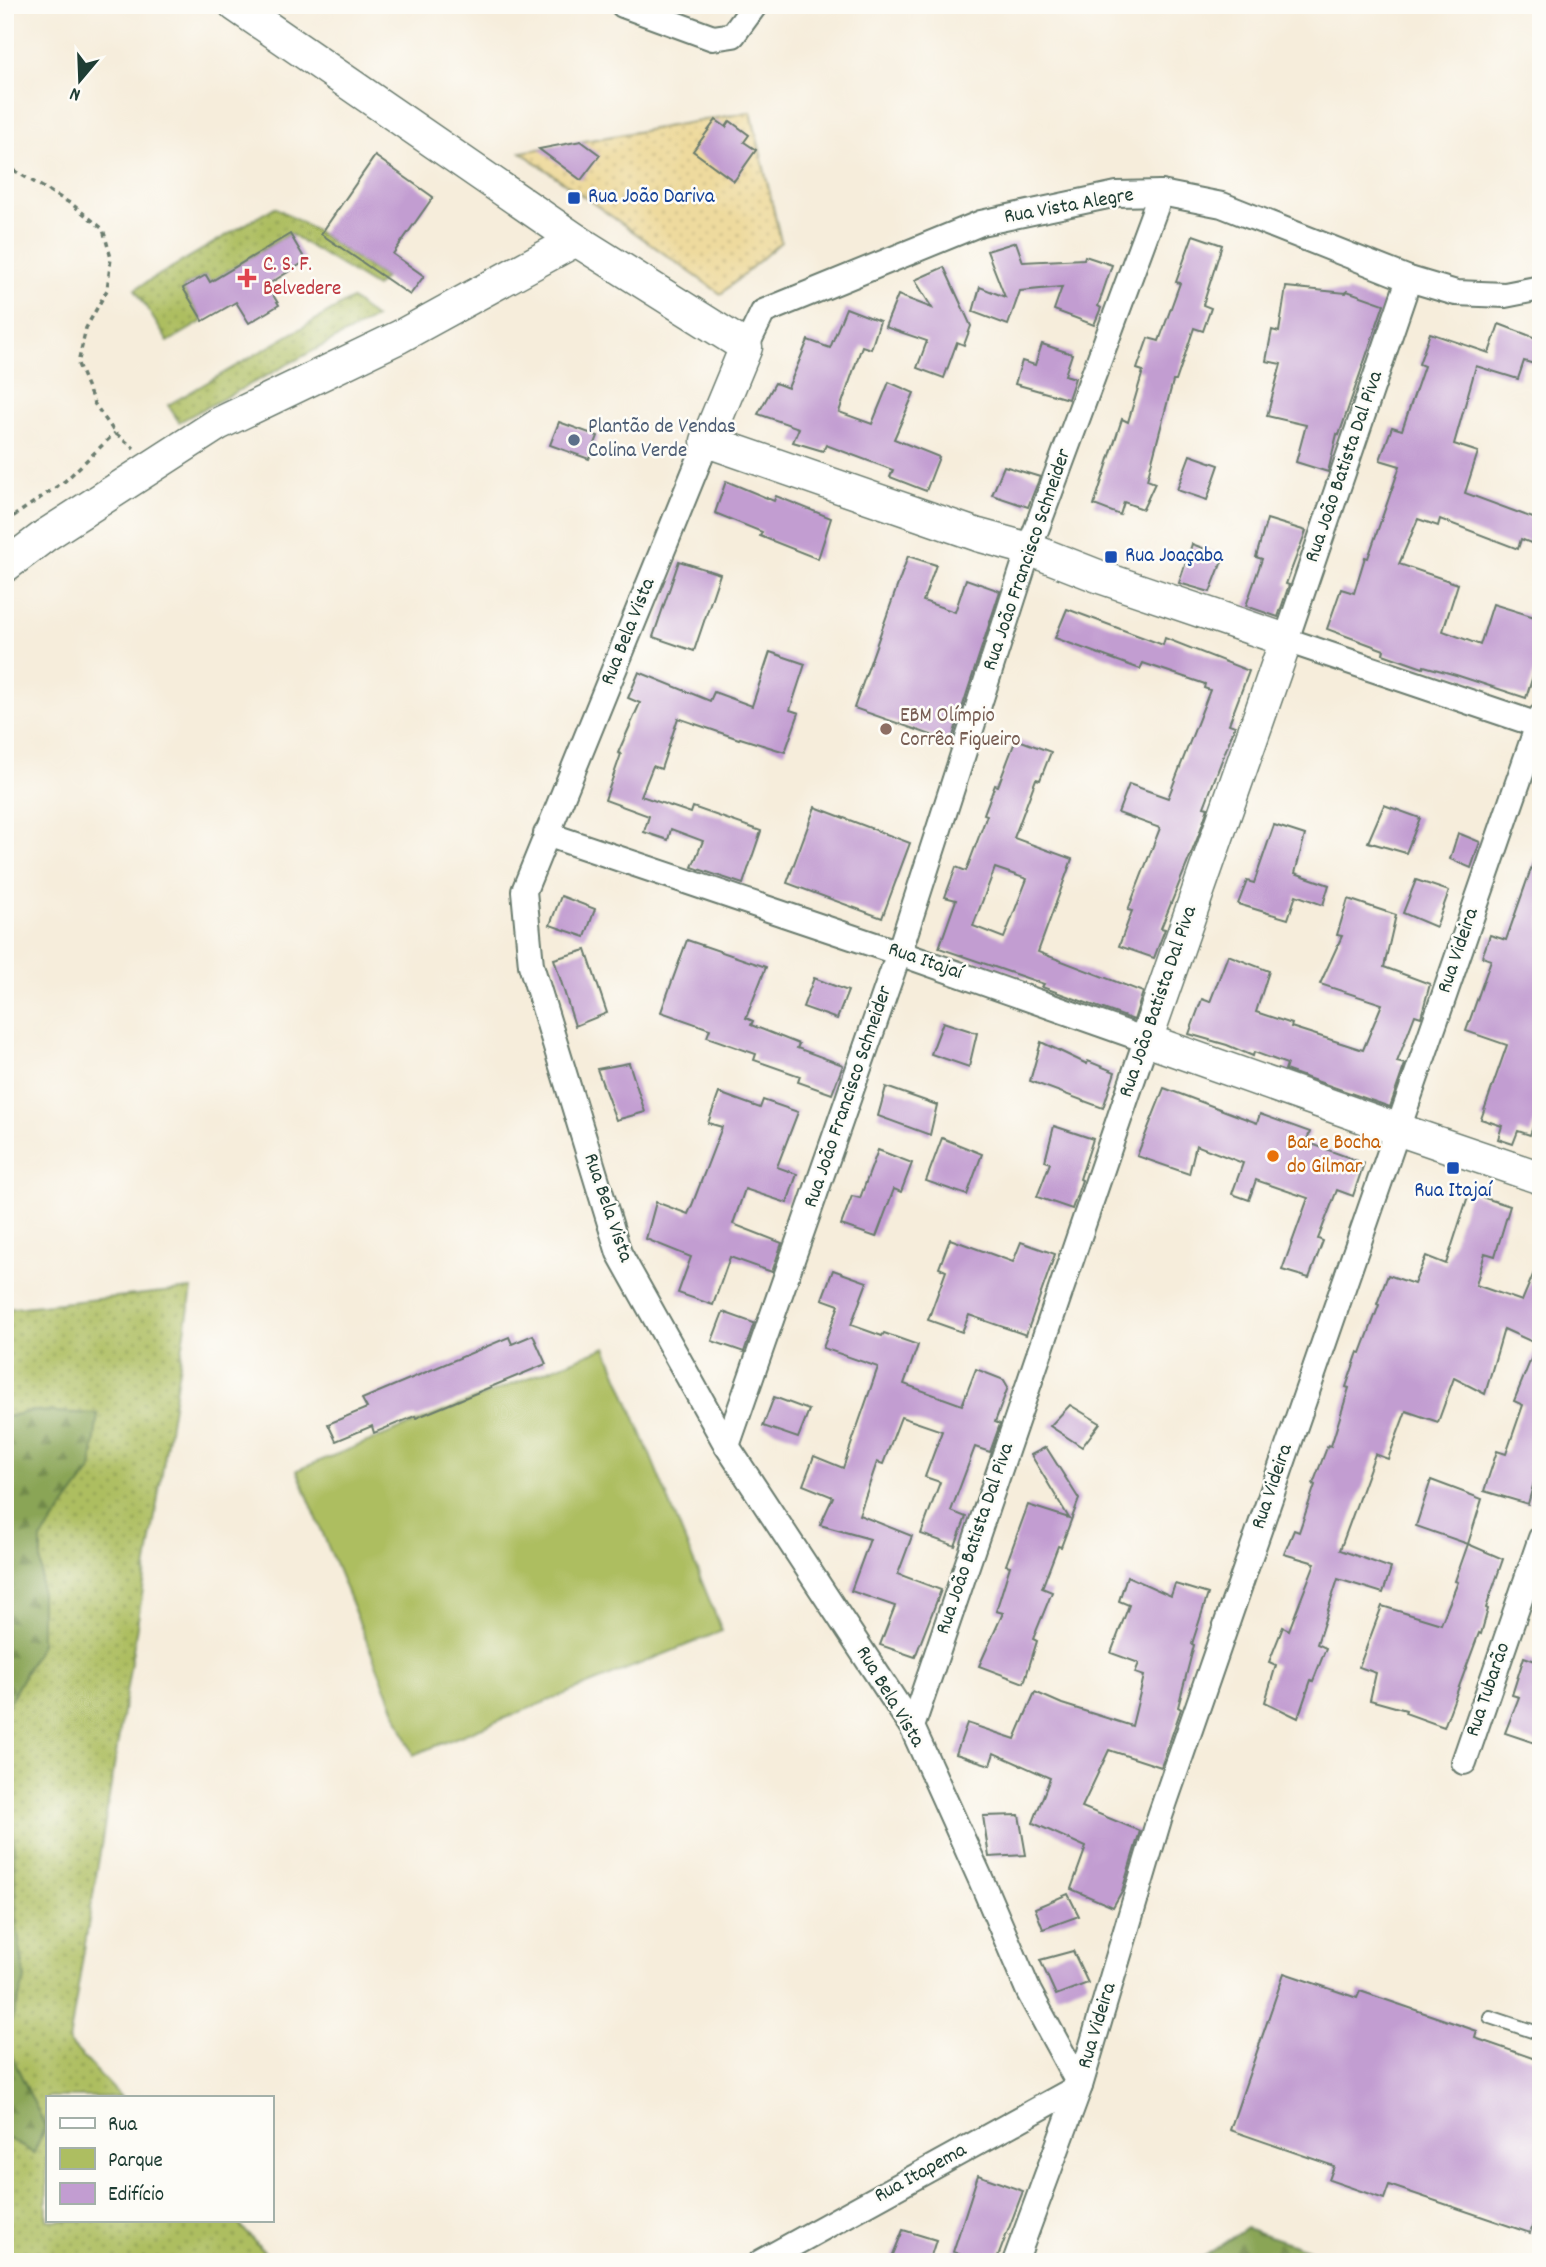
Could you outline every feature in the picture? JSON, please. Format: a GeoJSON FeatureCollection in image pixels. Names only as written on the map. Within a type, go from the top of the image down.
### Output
{"type":"FeatureCollection","features":[{"type":"Feature","properties":{"kind":"street"},"geometry":{"type":"LineString","coordinates":[[235,5],[576,240],[746,347]]}},
{"type":"Feature","properties":{"kind":"street"},"geometry":{"type":"LineString","coordinates":[[623,5],[713,38],[733,35],[755,5]]}},
{"type":"Feature","properties":{"kind":"street","name":"Rua Vista Alegre"},"geometry":{"type":"LineString","coordinates":[[746,347],[763,312],[981,223],[1116,194],[1161,193],[1223,205],[1409,279],[1456,293],[1505,295],[1541,288]]}},
{"type":"Feature","properties":{"kind":"street","name":"Rua João Francisco Schneider"},"geometry":{"type":"LineString","coordinates":[[727,1446],[899,953],[1029,549],[1161,193]]}},
{"type":"Feature","properties":{"kind":"street"},"geometry":{"type":"LineString","coordinates":[[5,566],[47,535],[218,424],[399,337],[576,240]]}},
{"type":"Feature","properties":{"kind":"street","name":"Rua João Batista Dal Piva"},"geometry":{"type":"LineString","coordinates":[[912,1727],[1409,279]]}},
{"type":"Feature","properties":{"kind":"street","name":"Rua Bela Vista"},"geometry":{"type":"LineString","coordinates":[[746,347],[524,891],[531,965],[619,1253],[727,1446],[912,1727],[1029,1992],[1080,2086]]}},
{"type":"Feature","properties":{"kind":"street"},"geometry":{"type":"LineString","coordinates":[[708,442],[954,527],[1029,549],[1103,578],[1286,640],[1540,722]]}},
{"type":"Feature","properties":{"kind":"street","name":"Rua Videira"},"geometry":{"type":"LineString","coordinates":[[1015,2262],[1080,2086],[1160,1816],[1540,722]]}},
{"type":"Feature","properties":{"kind":"street","name":"Rua Itajaí"},"geometry":{"type":"LineString","coordinates":[[546,834],[899,953],[1541,1178]]}},
{"type":"Feature","properties":{"kind":"street","name":"Rua Tubarão"},"geometry":{"type":"LineString","coordinates":[[1464,1762],[1541,1538]]}},
{"type":"Feature","properties":{"kind":"street","name":"Rua Itapema"},"geometry":{"type":"LineString","coordinates":[[761,2262],[1080,2086]]}},
{"type":"Feature","properties":{"kind":"lane"},"geometry":{"type":"LineString","coordinates":[[1490,2017],[1541,2034]]}},
{"type":"Feature","properties":{"kind":"path"},"geometry":{"type":"LineString","coordinates":[[5,165],[73,205],[103,229],[111,258],[107,290],[86,328],[78,364],[94,403],[115,433],[155,465]]}},
{"type":"Feature","properties":{"kind":"path"},"geometry":{"type":"LineString","coordinates":[[5,523],[65,481],[115,433]]}},
{"type":"Feature","properties":{"kind":"green space"},"geometry":{"type":"Polygon","coordinates":[[[275,207],[321,234],[385,278],[376,287],[290,234],[210,282],[205,275],[183,288],[203,321],[168,342],[135,289],[275,207]]]}},
{"type":"Feature","properties":{"kind":"green space"},"geometry":{"type":"Polygon","coordinates":[[[352,299],[375,318],[179,422],[168,405],[352,299]]]}},
{"type":"Feature","properties":{"kind":"green space"},"geometry":{"type":"Polygon","coordinates":[[[192,1289],[69,2042],[120,2096],[46,2096],[46,2222],[237,2222],[274,2262],[5,2262],[5,2137],[33,2153],[45,2126],[5,2042],[25,1979],[16,1921],[5,1710],[41,1644],[41,1539],[91,1470],[32,1411],[5,1417],[5,1309],[192,1289]]]}},
{"type":"Feature","properties":{"kind":"green space"},"geometry":{"type":"Polygon","coordinates":[[[606,1347],[722,1631],[413,1755],[297,1470],[606,1347]]]}},
{"type":"Feature","properties":{"kind":"green space"},"geometry":{"type":"Polygon","coordinates":[[[32,1411],[98,1414],[91,1470],[41,1539],[41,1644],[5,1710],[5,1417],[32,1411]]]}},
{"type":"Feature","properties":{"kind":"green space"},"geometry":{"type":"Polygon","coordinates":[[[5,1743],[13,1830],[16,1921],[25,1979],[5,2041],[5,1743]]]}},
{"type":"Feature","properties":{"kind":"green space"},"geometry":{"type":"Polygon","coordinates":[[[5,2042],[45,2126],[34,2153],[5,2137],[5,2042]]]}},
{"type":"Feature","properties":{"kind":"green space"},"geometry":{"type":"Polygon","coordinates":[[[1246,2228],[1345,2262],[1196,2262],[1246,2228]]]}},
{"type":"Feature","properties":{"kind":"sand"},"geometry":{"type":"Polygon","coordinates":[[[751,112],[781,242],[721,294],[521,152],[751,112]]]}},
{"type":"Feature","properties":{"kind":"building"},"geometry":{"type":"Polygon","coordinates":[[[716,120],[726,127],[730,121],[749,135],[744,142],[756,150],[734,181],[693,151],[716,120]]]}},
{"type":"Feature","properties":{"kind":"building"},"geometry":{"type":"Polygon","coordinates":[[[581,141],[600,155],[581,180],[539,149],[581,141]]]}},
{"type":"Feature","properties":{"kind":"building"},"geometry":{"type":"Polygon","coordinates":[[[375,156],[433,197],[393,254],[424,276],[410,295],[321,234],[375,156]]]}},
{"type":"Feature","properties":{"kind":"building","name":"C. S. F. Belvedere"},"geometry":{"type":"Polygon","coordinates":[[[290,234],[306,261],[267,285],[279,305],[249,323],[236,302],[203,321],[183,288],[206,275],[210,282],[290,234]]]}},
{"type":"Feature","properties":{"kind":"building"},"geometry":{"type":"Polygon","coordinates":[[[1193,235],[1222,245],[1203,305],[1211,308],[1203,331],[1194,328],[1176,381],[1173,381],[1147,480],[1155,483],[1143,509],[1124,502],[1120,515],[1094,505],[1122,419],[1128,422],[1143,371],[1137,369],[1148,338],[1159,341],[1180,283],[1176,282],[1193,235]]]}},
{"type":"Feature","properties":{"kind":"building"},"geometry":{"type":"Polygon","coordinates":[[[1016,242],[1023,262],[1084,259],[1085,256],[1112,265],[1094,325],[1054,310],[1062,287],[1020,291],[1008,325],[973,312],[980,287],[1005,297],[987,251],[1016,242]]]}},
{"type":"Feature","properties":{"kind":"building"},"geometry":{"type":"Polygon","coordinates":[[[944,267],[971,326],[964,345],[957,342],[944,378],[917,368],[927,341],[885,327],[898,295],[932,308],[915,280],[944,267]]]}},
{"type":"Feature","properties":{"kind":"building"},"geometry":{"type":"Polygon","coordinates":[[[1286,287],[1347,291],[1384,304],[1339,435],[1337,434],[1328,472],[1296,462],[1306,425],[1267,416],[1281,364],[1266,361],[1272,330],[1279,332],[1286,287]]]}},
{"type":"Feature","properties":{"kind":"building"},"geometry":{"type":"Polygon","coordinates":[[[846,308],[880,321],[871,349],[862,346],[839,412],[872,424],[889,382],[914,393],[894,439],[939,457],[926,491],[890,477],[893,470],[826,445],[823,451],[793,442],[799,428],[758,414],[775,383],[788,388],[808,340],[830,348],[846,308]]]}},
{"type":"Feature","properties":{"kind":"building"},"geometry":{"type":"Polygon","coordinates":[[[1499,324],[1541,340],[1541,366],[1524,361],[1518,379],[1476,366],[1454,444],[1478,452],[1465,493],[1541,521],[1541,547],[1521,539],[1518,549],[1440,519],[1438,526],[1418,519],[1399,564],[1458,584],[1443,631],[1480,645],[1493,604],[1541,619],[1541,661],[1538,660],[1526,698],[1456,675],[1424,666],[1423,668],[1327,629],[1341,589],[1354,593],[1365,557],[1368,558],[1400,466],[1380,460],[1392,427],[1402,430],[1424,366],[1419,364],[1430,333],[1489,353],[1499,324]]]}},
{"type":"Feature","properties":{"kind":"building"},"geometry":{"type":"Polygon","coordinates":[[[1042,344],[1072,354],[1065,375],[1075,378],[1068,399],[1015,384],[1022,361],[1035,365],[1042,344]]]}},
{"type":"Feature","properties":{"kind":"building","name":"Plantão de Vendas Colina Verde"},"geometry":{"type":"Polygon","coordinates":[[[559,422],[598,436],[589,459],[550,445],[559,422]]]}},
{"type":"Feature","properties":{"kind":"building"},"geometry":{"type":"Polygon","coordinates":[[[1190,455],[1219,465],[1207,500],[1177,490],[1190,455]]]}},
{"type":"Feature","properties":{"kind":"building"},"geometry":{"type":"Polygon","coordinates":[[[1004,466],[1040,477],[1028,507],[992,495],[1004,466]]]}},
{"type":"Feature","properties":{"kind":"building"},"geometry":{"type":"Polygon","coordinates":[[[726,481],[774,501],[776,496],[831,518],[818,559],[760,536],[762,532],[715,513],[726,481]]]}},
{"type":"Feature","properties":{"kind":"building"},"geometry":{"type":"Polygon","coordinates":[[[1267,519],[1306,531],[1286,584],[1289,585],[1278,617],[1246,606],[1262,559],[1256,557],[1267,519]]]}},
{"type":"Feature","properties":{"kind":"building"},"geometry":{"type":"Polygon","coordinates":[[[1192,544],[1224,556],[1210,592],[1179,583],[1192,544]]]}},
{"type":"Feature","properties":{"kind":"building"},"geometry":{"type":"Polygon","coordinates":[[[908,556],[936,565],[923,601],[955,612],[966,579],[1000,591],[951,742],[854,708],[908,556]]]}},
{"type":"Feature","properties":{"kind":"building"},"geometry":{"type":"Polygon","coordinates":[[[679,561],[720,574],[694,651],[653,637],[679,561]]]}},
{"type":"Feature","properties":{"kind":"building"},"geometry":{"type":"Polygon","coordinates":[[[1067,609],[1163,645],[1165,638],[1249,671],[1229,724],[1235,726],[1204,807],[1208,808],[1161,928],[1165,929],[1154,958],[1119,946],[1132,911],[1128,910],[1160,828],[1118,813],[1129,784],[1168,798],[1210,690],[1204,688],[1205,684],[1143,663],[1140,669],[1055,638],[1067,609]]]}},
{"type":"Feature","properties":{"kind":"building"},"geometry":{"type":"Polygon","coordinates":[[[770,652],[805,664],[790,710],[799,713],[785,752],[678,718],[661,769],[653,766],[641,796],[691,813],[693,807],[761,831],[743,884],[692,867],[703,841],[671,829],[668,840],[644,832],[649,816],[605,800],[621,754],[618,753],[640,703],[628,698],[639,672],[710,701],[714,692],[752,706],[770,652]]]}},
{"type":"Feature","properties":{"kind":"building"},"geometry":{"type":"Polygon","coordinates":[[[1016,739],[1051,752],[1040,780],[1036,779],[1014,838],[1072,859],[1038,952],[1143,992],[1134,1020],[1042,987],[1044,984],[939,948],[956,900],[945,897],[956,867],[966,871],[987,815],[984,814],[995,785],[998,786],[1016,739]],[[995,868],[973,926],[1004,938],[1027,879],[995,868]]]}},
{"type":"Feature","properties":{"kind":"building"},"geometry":{"type":"Polygon","coordinates":[[[1384,805],[1420,818],[1406,853],[1368,842],[1384,805]]]}},
{"type":"Feature","properties":{"kind":"building"},"geometry":{"type":"Polygon","coordinates":[[[815,807],[910,843],[882,918],[787,883],[815,807]]]}},
{"type":"Feature","properties":{"kind":"building"},"geometry":{"type":"Polygon","coordinates":[[[1274,825],[1305,835],[1295,873],[1329,885],[1323,905],[1296,895],[1288,919],[1238,904],[1247,881],[1254,883],[1274,825]]]}},
{"type":"Feature","properties":{"kind":"building"},"geometry":{"type":"Polygon","coordinates":[[[1458,833],[1480,842],[1471,868],[1450,859],[1458,833]]]}},
{"type":"Feature","properties":{"kind":"building"},"geometry":{"type":"Polygon","coordinates":[[[1538,849],[1541,849],[1541,1105],[1530,1135],[1518,1131],[1513,1144],[1498,1139],[1502,1126],[1481,1119],[1507,1045],[1466,1031],[1491,960],[1482,957],[1490,935],[1506,940],[1538,849]]]}},
{"type":"Feature","properties":{"kind":"building"},"geometry":{"type":"Polygon","coordinates":[[[1416,880],[1449,891],[1436,927],[1403,913],[1416,880]]]}},
{"type":"Feature","properties":{"kind":"building"},"geometry":{"type":"Polygon","coordinates":[[[561,896],[595,909],[585,937],[550,925],[561,896]]]}},
{"type":"Feature","properties":{"kind":"building"},"geometry":{"type":"Polygon","coordinates":[[[1348,899],[1396,915],[1384,967],[1430,984],[1421,1017],[1415,1015],[1397,1062],[1405,1064],[1390,1107],[1285,1070],[1287,1064],[1254,1052],[1253,1056],[1189,1034],[1202,999],[1210,1002],[1228,955],[1269,971],[1256,1012],[1292,1024],[1291,1027],[1363,1050],[1382,1004],[1320,984],[1342,936],[1337,935],[1348,899]]]}},
{"type":"Feature","properties":{"kind":"building"},"geometry":{"type":"Polygon","coordinates":[[[687,940],[766,967],[746,1018],[753,1021],[751,1025],[799,1044],[797,1048],[843,1065],[832,1094],[798,1082],[800,1076],[754,1060],[756,1054],[707,1037],[710,1029],[661,1012],[687,940]]]}},
{"type":"Feature","properties":{"kind":"building"},"geometry":{"type":"Polygon","coordinates":[[[586,950],[607,1013],[575,1026],[554,959],[586,950]]]}},
{"type":"Feature","properties":{"kind":"building"},"geometry":{"type":"Polygon","coordinates":[[[814,978],[848,991],[837,1019],[803,1007],[814,978]]]}},
{"type":"Feature","properties":{"kind":"building"},"geometry":{"type":"Polygon","coordinates":[[[943,1022],[977,1033],[969,1067],[931,1054],[943,1022]]]}},
{"type":"Feature","properties":{"kind":"building"},"geometry":{"type":"Polygon","coordinates":[[[1041,1042],[1087,1064],[1088,1061],[1115,1072],[1103,1108],[1030,1081],[1041,1042]]]}},
{"type":"Feature","properties":{"kind":"building"},"geometry":{"type":"Polygon","coordinates":[[[629,1063],[645,1112],[616,1120],[597,1069],[629,1063]]]}},
{"type":"Feature","properties":{"kind":"building"},"geometry":{"type":"Polygon","coordinates":[[[886,1087],[937,1105],[930,1135],[878,1116],[886,1087]]]}},
{"type":"Feature","properties":{"kind":"building"},"geometry":{"type":"Polygon","coordinates":[[[1164,1088],[1257,1123],[1260,1114],[1310,1132],[1306,1142],[1364,1163],[1353,1196],[1337,1190],[1318,1239],[1323,1241],[1309,1278],[1282,1270],[1308,1198],[1256,1180],[1249,1200],[1232,1194],[1243,1163],[1196,1145],[1189,1174],[1137,1156],[1164,1088]]]}},
{"type":"Feature","properties":{"kind":"building"},"geometry":{"type":"Polygon","coordinates":[[[719,1093],[760,1108],[763,1100],[798,1112],[777,1167],[797,1174],[787,1203],[745,1189],[733,1224],[782,1243],[772,1272],[730,1257],[713,1305],[678,1293],[691,1257],[646,1239],[656,1202],[688,1214],[722,1127],[708,1123],[719,1093]]]}},
{"type":"Feature","properties":{"kind":"building"},"geometry":{"type":"Polygon","coordinates":[[[1054,1126],[1093,1139],[1072,1209],[1037,1197],[1050,1163],[1045,1161],[1054,1126]]]}},
{"type":"Feature","properties":{"kind":"building"},"geometry":{"type":"Polygon","coordinates":[[[942,1138],[982,1154],[967,1195],[926,1181],[942,1138]]]}},
{"type":"Feature","properties":{"kind":"building"},"geometry":{"type":"Polygon","coordinates":[[[878,1150],[912,1163],[901,1192],[894,1189],[876,1237],[841,1225],[852,1196],[860,1198],[878,1150]]]}},
{"type":"Feature","properties":{"kind":"building"},"geometry":{"type":"Polygon","coordinates":[[[1469,1193],[1510,1206],[1495,1256],[1485,1253],[1476,1285],[1522,1301],[1541,1256],[1541,1457],[1528,1504],[1484,1491],[1497,1451],[1506,1454],[1523,1405],[1514,1401],[1537,1344],[1504,1329],[1485,1394],[1454,1378],[1438,1422],[1406,1411],[1388,1459],[1375,1454],[1340,1550],[1391,1568],[1383,1593],[1338,1579],[1317,1644],[1326,1648],[1298,1718],[1265,1702],[1276,1665],[1269,1662],[1283,1627],[1289,1630],[1315,1563],[1284,1554],[1294,1530],[1299,1532],[1315,1485],[1313,1484],[1328,1445],[1331,1446],[1358,1352],[1361,1353],[1388,1275],[1414,1284],[1426,1256],[1446,1264],[1469,1193]]]}},
{"type":"Feature","properties":{"kind":"building"},"geometry":{"type":"Polygon","coordinates":[[[950,1239],[1013,1262],[1021,1242],[1055,1254],[1026,1335],[969,1315],[962,1332],[928,1320],[946,1271],[939,1268],[950,1239]]]}},
{"type":"Feature","properties":{"kind":"building"},"geometry":{"type":"Polygon","coordinates":[[[833,1270],[867,1282],[851,1325],[918,1345],[904,1384],[962,1405],[976,1369],[1004,1380],[1008,1387],[995,1422],[1000,1424],[990,1452],[975,1447],[951,1511],[966,1517],[955,1546],[921,1534],[940,1482],[925,1477],[942,1431],[901,1417],[883,1464],[877,1462],[859,1515],[912,1536],[898,1574],[941,1590],[915,1657],[880,1645],[895,1606],[851,1591],[870,1539],[820,1525],[833,1497],[803,1485],[814,1456],[843,1468],[878,1367],[823,1348],[839,1305],[822,1299],[833,1270]]]}},
{"type":"Feature","properties":{"kind":"building"},"geometry":{"type":"Polygon","coordinates":[[[723,1312],[754,1323],[744,1352],[712,1341],[723,1312]]]}},
{"type":"Feature","properties":{"kind":"building"},"geometry":{"type":"Polygon","coordinates":[[[533,1335],[546,1364],[416,1418],[415,1416],[374,1433],[372,1426],[336,1441],[328,1424],[367,1408],[362,1399],[509,1337],[512,1344],[533,1335]]]}},
{"type":"Feature","properties":{"kind":"building"},"geometry":{"type":"Polygon","coordinates":[[[774,1397],[809,1410],[798,1438],[763,1426],[774,1397]]]}},
{"type":"Feature","properties":{"kind":"building"},"geometry":{"type":"Polygon","coordinates":[[[1070,1405],[1100,1423],[1082,1447],[1050,1426],[1070,1405]]]}},
{"type":"Feature","properties":{"kind":"building"},"geometry":{"type":"Polygon","coordinates":[[[1046,1447],[1079,1499],[1042,1588],[1052,1592],[1033,1639],[1037,1641],[1024,1683],[979,1666],[1003,1613],[996,1611],[1010,1566],[1006,1565],[1028,1505],[1069,1518],[1031,1455],[1046,1447]]]}},
{"type":"Feature","properties":{"kind":"building"},"geometry":{"type":"Polygon","coordinates":[[[1431,1480],[1482,1499],[1468,1544],[1416,1526],[1431,1480]]]}},
{"type":"Feature","properties":{"kind":"building"},"geometry":{"type":"Polygon","coordinates":[[[1468,1544],[1503,1559],[1486,1608],[1488,1609],[1481,1634],[1479,1633],[1444,1727],[1405,1713],[1406,1710],[1370,1700],[1376,1673],[1359,1667],[1382,1606],[1441,1624],[1458,1582],[1455,1581],[1468,1544]]]}},
{"type":"Feature","properties":{"kind":"building"},"geometry":{"type":"Polygon","coordinates":[[[1127,1576],[1171,1596],[1175,1584],[1208,1594],[1192,1644],[1194,1645],[1178,1707],[1181,1709],[1161,1767],[1109,1750],[1082,1807],[1140,1831],[1122,1891],[1113,1907],[1071,1889],[1086,1847],[1033,1823],[1050,1778],[994,1753],[990,1765],[956,1754],[967,1723],[1015,1739],[1035,1692],[1062,1704],[1132,1726],[1144,1676],[1135,1673],[1139,1663],[1111,1653],[1129,1605],[1119,1601],[1127,1576]]]}},
{"type":"Feature","properties":{"kind":"building"},"geometry":{"type":"Polygon","coordinates":[[[1524,1657],[1541,1663],[1541,1745],[1505,1733],[1519,1697],[1512,1695],[1524,1657]]]}},
{"type":"Feature","properties":{"kind":"building"},"geometry":{"type":"Polygon","coordinates":[[[1019,1815],[1026,1855],[989,1857],[983,1816],[1019,1815]]]}},
{"type":"Feature","properties":{"kind":"building"},"geometry":{"type":"Polygon","coordinates":[[[1068,1894],[1079,1916],[1043,1929],[1035,1908],[1068,1894]]]}},
{"type":"Feature","properties":{"kind":"building"},"geometry":{"type":"Polygon","coordinates":[[[1073,1951],[1088,1983],[1056,1995],[1040,1960],[1073,1951]]]}},
{"type":"Feature","properties":{"kind":"building"},"geometry":{"type":"Polygon","coordinates":[[[1284,1973],[1357,1998],[1360,1991],[1477,2031],[1475,2038],[1541,2061],[1541,2201],[1530,2233],[1389,2185],[1384,2199],[1329,2180],[1334,2166],[1230,2130],[1284,1973]]]}},
{"type":"Feature","properties":{"kind":"building"},"geometry":{"type":"Polygon","coordinates":[[[978,2175],[1023,2191],[996,2262],[980,2262],[953,2252],[978,2175]]]}},
{"type":"Feature","properties":{"kind":"building"},"geometry":{"type":"Polygon","coordinates":[[[903,2230],[936,2240],[929,2262],[890,2262],[903,2230]]]}},
{"type":"Feature","properties":{"kind":"place","name":"Rua João Dariva"},"geometry":{"type":"Point","coordinates":[574,198]}},
{"type":"Feature","properties":{"kind":"place","name":"C. S. F. Belvedere"},"geometry":{"type":"Point","coordinates":[247,278]}},
{"type":"Feature","properties":{"kind":"place","name":"Plantão de Vendas Colina Verde"},"geometry":{"type":"Point","coordinates":[574,440]}},
{"type":"Feature","properties":{"kind":"place","name":"Rua Joaçaba"},"geometry":{"type":"Point","coordinates":[1111,557]}},
{"type":"Feature","properties":{"kind":"place","name":"EBM Olímpio Corrêa Figueiro"},"geometry":{"type":"Point","coordinates":[886,729]}},
{"type":"Feature","properties":{"kind":"place","name":"Bar e Bocha do Gilmar"},"geometry":{"type":"Point","coordinates":[1273,1156]}},
{"type":"Feature","properties":{"kind":"place","name":"Rua Itajaí"},"geometry":{"type":"Point","coordinates":[1453,1168]}}]}
